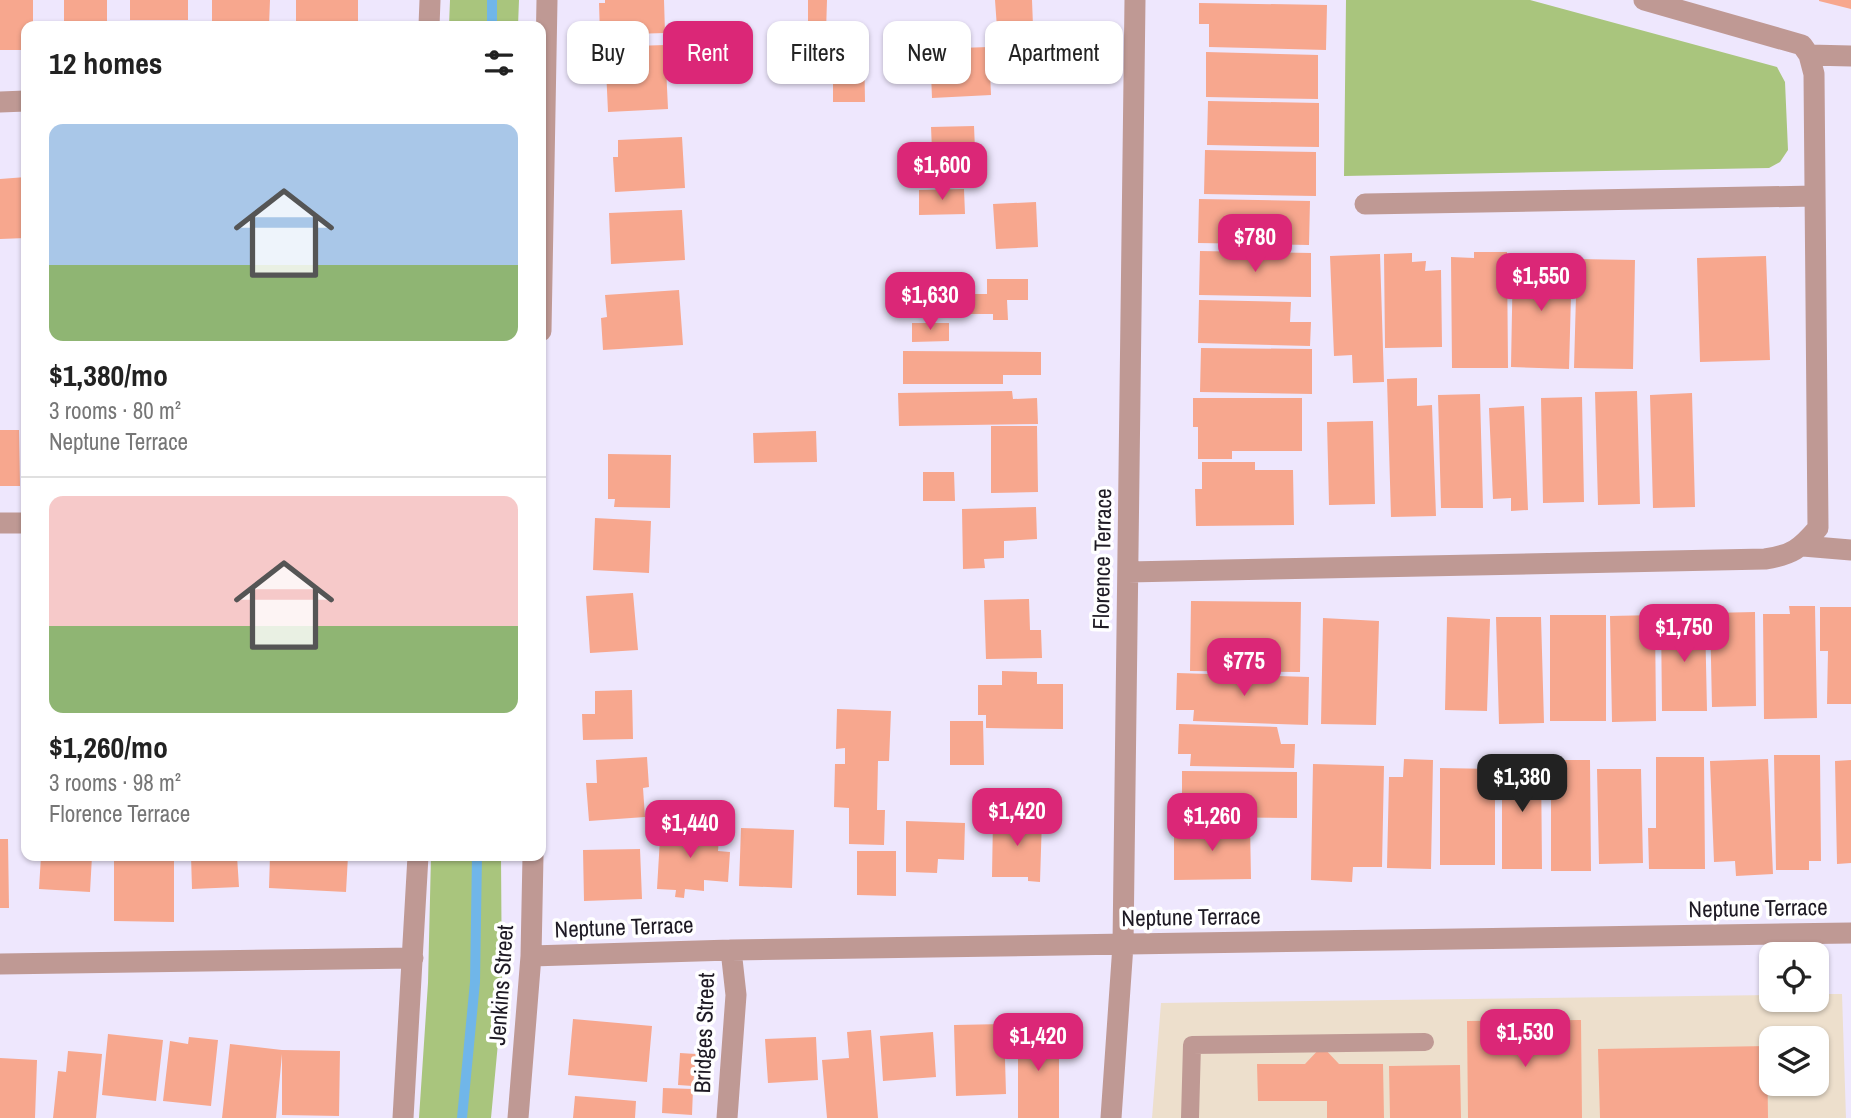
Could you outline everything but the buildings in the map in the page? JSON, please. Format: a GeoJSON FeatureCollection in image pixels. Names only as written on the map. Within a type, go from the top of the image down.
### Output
{"type":"FeatureCollection","features":[{"type":"Feature","properties":{"kind":"street"},"geometry":{"type":"LineString","coordinates":[[429,21],[430,0]]}},
{"type":"Feature","properties":{"kind":"street"},"geometry":{"type":"LineString","coordinates":[[546,55],[547,0]]}},
{"type":"Feature","properties":{"kind":"street","name":"Florence Terrace"},"geometry":{"type":"LineString","coordinates":[[1111,1118],[1123,945],[1135,0]]}},
{"type":"Feature","properties":{"kind":"street"},"geometry":{"type":"LineString","coordinates":[[1128,572],[1765,559],[1786,556],[1803,546],[1818,528],[1814,74],[1809,55],[1802,45],[1644,0]]}},
{"type":"Feature","properties":{"kind":"street"},"geometry":{"type":"LineString","coordinates":[[1809,55],[1851,56]]}},
{"type":"Feature","properties":{"kind":"street"},"geometry":{"type":"LineString","coordinates":[[0,102],[21,101]]}},
{"type":"Feature","properties":{"kind":"street"},"geometry":{"type":"LineString","coordinates":[[1365,204],[1815,196]]}},
{"type":"Feature","properties":{"kind":"street"},"geometry":{"type":"LineString","coordinates":[[0,523],[21,523]]}},
{"type":"Feature","properties":{"kind":"street"},"geometry":{"type":"LineString","coordinates":[[1803,546],[1851,550]]}},
{"type":"Feature","properties":{"kind":"street"},"geometry":{"type":"LineString","coordinates":[[403,1118],[418,861]]}},
{"type":"Feature","properties":{"kind":"street","name":"Jenkins Street"},"geometry":{"type":"LineString","coordinates":[[518,1118],[531,956],[533,861]]}},
{"type":"Feature","properties":{"kind":"street","name":"Neptune Terrace"},"geometry":{"type":"LineString","coordinates":[[531,956],[731,950],[1851,933]]}},
{"type":"Feature","properties":{"kind":"street","name":"Bridges Street"},"geometry":{"type":"LineString","coordinates":[[727,1118],[736,995],[731,950]]}},
{"type":"Feature","properties":{"kind":"street"},"geometry":{"type":"LineString","coordinates":[[0,964],[413,958]]}},
{"type":"Feature","properties":{"kind":"lane"},"geometry":{"type":"LineString","coordinates":[[1191,1118],[1192,1045],[1425,1042]]}},
{"type":"Feature","properties":{"kind":"shaded area"},"geometry":{"type":"Polygon","coordinates":[[[1829,994],[1842,994],[1846,1118],[1152,1118],[1161,1003],[1759,995],[1759,1012],[1829,1012],[1829,994]]]}},
{"type":"Feature","properties":{"kind":"green space"},"geometry":{"type":"Polygon","coordinates":[[[450,0],[519,0],[518,21],[449,21],[450,0]]]}},
{"type":"Feature","properties":{"kind":"green space"},"geometry":{"type":"Polygon","coordinates":[[[1346,0],[1530,0],[1777,67],[1785,82],[1788,150],[1780,162],[1769,168],[1344,176],[1346,0]]]}},
{"type":"Feature","properties":{"kind":"green space"},"geometry":{"type":"Polygon","coordinates":[[[431,861],[501,861],[502,1000],[491,1118],[419,1118],[428,983],[431,861]]]}},
{"type":"Feature","properties":{"kind":"waterway"},"geometry":{"type":"LineString","coordinates":[[492,0],[492,21]]}},
{"type":"Feature","properties":{"kind":"waterway"},"geometry":{"type":"LineString","coordinates":[[462,1118],[475,982],[477,861]]}}]}
